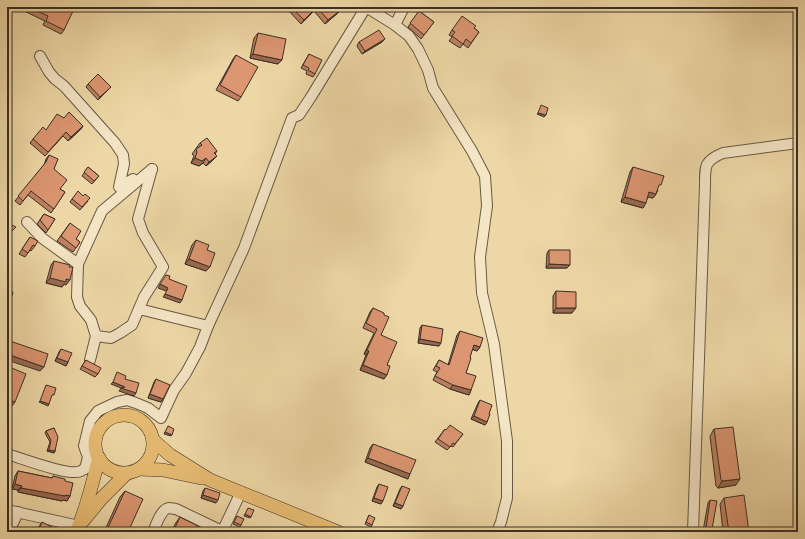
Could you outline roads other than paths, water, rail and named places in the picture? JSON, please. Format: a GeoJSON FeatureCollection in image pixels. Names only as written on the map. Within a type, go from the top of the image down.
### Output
{"type":"FeatureCollection","features":[{"type":"Feature","properties":{"kind":"main road"},"geometry":{"type":"LineString","coordinates":[[78,529],[101,500],[133,471],[144,465],[152,454],[154,442],[146,424],[135,416],[122,414],[110,418],[104,422],[95,439],[95,446],[98,455],[108,468],[114,471],[133,471],[163,470],[210,480],[338,532]]}},
{"type":"Feature","properties":{"kind":"main road"},"geometry":{"type":"LineString","coordinates":[[154,442],[178,460],[210,480]]}},
{"type":"Feature","properties":{"kind":"main road"},"geometry":{"type":"LineString","coordinates":[[78,529],[98,455]]}},
{"type":"Feature","properties":{"kind":"street"},"geometry":{"type":"LineString","coordinates":[[85,469],[88,457],[84,446],[90,421],[98,411],[117,402],[127,400],[148,408],[160,418],[174,390],[186,373],[200,347],[208,326],[244,248],[292,118],[299,115],[311,97],[366,7],[409,36],[418,49],[428,70],[433,88],[472,151],[485,176],[487,206],[480,257],[482,294],[494,344],[507,441],[507,498],[497,532]]}},
{"type":"Feature","properties":{"kind":"street"},"geometry":{"type":"LineString","coordinates":[[395,26],[404,7]]}},
{"type":"Feature","properties":{"kind":"street"},"geometry":{"type":"LineString","coordinates":[[40,56],[49,72],[64,86],[115,143],[123,156],[124,164],[119,187],[152,169]]}},
{"type":"Feature","properties":{"kind":"street"},"geometry":{"type":"LineString","coordinates":[[693,532],[705,170],[709,161],[723,153],[798,143]]}},
{"type":"Feature","properties":{"kind":"street"},"geometry":{"type":"LineString","coordinates":[[90,360],[96,336],[91,320],[80,306],[77,297],[78,264],[102,211],[152,169]]}},
{"type":"Feature","properties":{"kind":"street"},"geometry":{"type":"LineString","coordinates":[[96,336],[111,338],[132,325],[144,298],[163,267],[143,232],[138,219],[152,169]]}},
{"type":"Feature","properties":{"kind":"street"},"geometry":{"type":"LineString","coordinates":[[27,222],[42,238],[78,264]]}},
{"type":"Feature","properties":{"kind":"street"},"geometry":{"type":"LineString","coordinates":[[139,309],[208,326]]}},
{"type":"Feature","properties":{"kind":"street"},"geometry":{"type":"LineString","coordinates":[[7,454],[74,473],[85,469],[98,455]]}},
{"type":"Feature","properties":{"kind":"street"},"geometry":{"type":"LineString","coordinates":[[153,532],[162,514],[165,510],[170,508],[176,509],[223,532],[241,492]]}},
{"type":"Feature","properties":{"kind":"street"},"geometry":{"type":"LineString","coordinates":[[7,510],[78,529]]}},
{"type":"Feature","properties":{"kind":"street"},"geometry":{"type":"LineString","coordinates":[[9,532],[18,512]]}}]}
